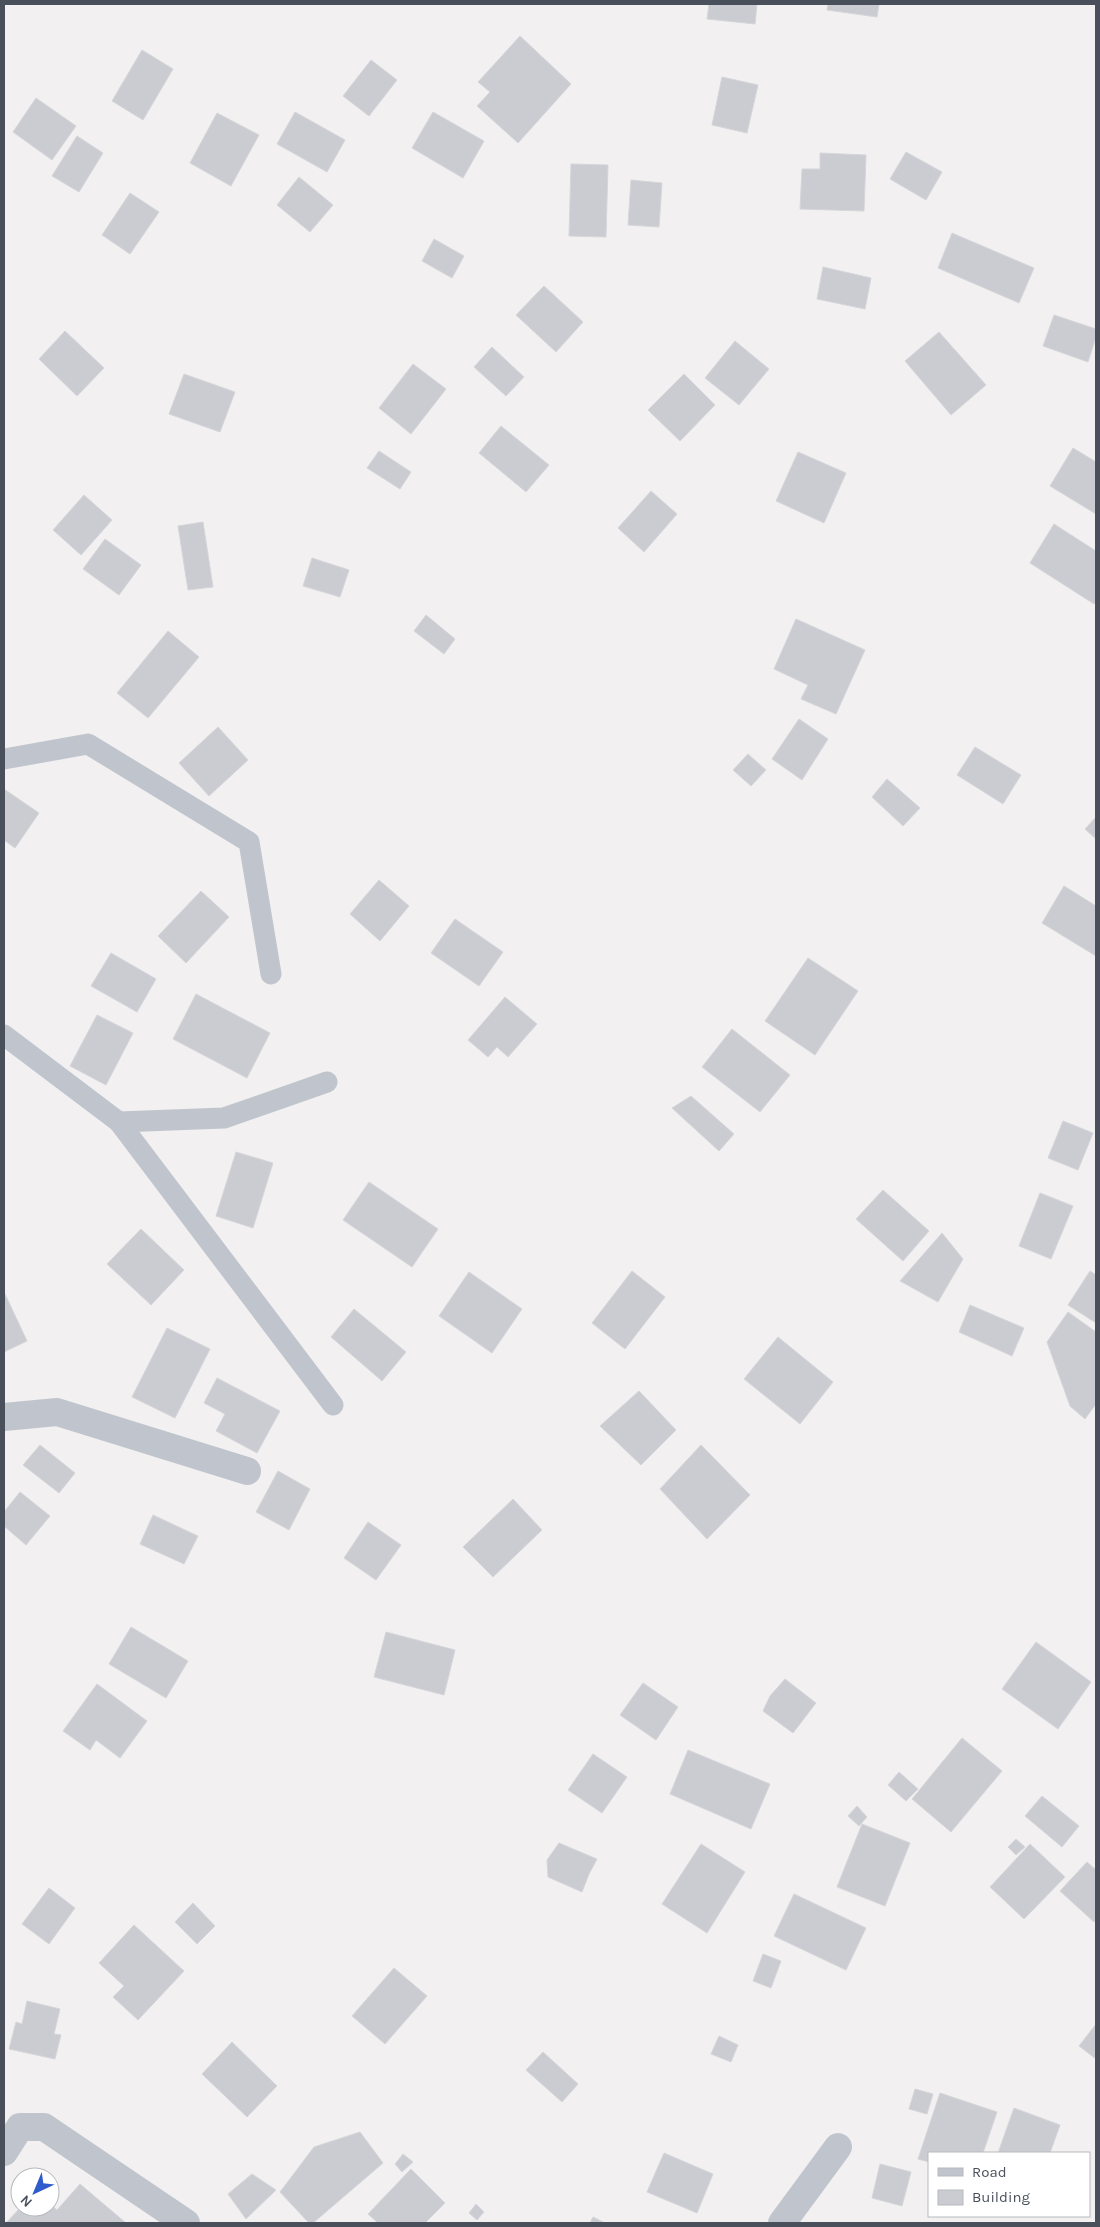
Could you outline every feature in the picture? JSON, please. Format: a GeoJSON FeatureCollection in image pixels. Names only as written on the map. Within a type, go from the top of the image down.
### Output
{"type":"FeatureCollection","features":[{"type":"Feature","properties":{"kind":"street"},"geometry":{"type":"LineString","coordinates":[[4,1417],[57,1412],[247,1471]]}},
{"type":"Feature","properties":{"kind":"street"},"geometry":{"type":"LineString","coordinates":[[4,2152],[12,2126],[44,2127],[186,2223]]}},
{"type":"Feature","properties":{"kind":"street"},"geometry":{"type":"LineString","coordinates":[[782,2223],[838,2146]]}},
{"type":"Feature","properties":{"kind":"lane"},"geometry":{"type":"LineString","coordinates":[[4,760],[88,744],[249,842],[271,974]]}},
{"type":"Feature","properties":{"kind":"lane"},"geometry":{"type":"LineString","coordinates":[[4,1036],[119,1122],[333,1405]]}},
{"type":"Feature","properties":{"kind":"lane"},"geometry":{"type":"LineString","coordinates":[[119,1122],[224,1118],[326,1082]]}},
{"type":"Feature","properties":{"kind":"building"},"geometry":{"type":"Polygon","coordinates":[[[709,4],[757,4],[755,24],[707,19],[709,4]]]}},
{"type":"Feature","properties":{"kind":"building"},"geometry":{"type":"Polygon","coordinates":[[[828,4],[879,4],[877,17],[827,10],[828,4]]]}},
{"type":"Feature","properties":{"kind":"building"},"geometry":{"type":"Polygon","coordinates":[[[520,36],[571,84],[518,143],[477,106],[490,92],[478,82],[520,36]]]}},
{"type":"Feature","properties":{"kind":"building"},"geometry":{"type":"Polygon","coordinates":[[[142,50],[173,69],[143,120],[112,101],[142,50]]]}},
{"type":"Feature","properties":{"kind":"building"},"geometry":{"type":"Polygon","coordinates":[[[371,60],[397,80],[369,116],[343,96],[371,60]]]}},
{"type":"Feature","properties":{"kind":"building"},"geometry":{"type":"Polygon","coordinates":[[[722,77],[758,85],[747,133],[712,125],[722,77]]]}},
{"type":"Feature","properties":{"kind":"building"},"geometry":{"type":"Polygon","coordinates":[[[36,98],[76,126],[52,160],[13,132],[36,98]]]}},
{"type":"Feature","properties":{"kind":"building"},"geometry":{"type":"Polygon","coordinates":[[[295,112],[345,140],[327,172],[277,144],[295,112]]]}},
{"type":"Feature","properties":{"kind":"building"},"geometry":{"type":"Polygon","coordinates":[[[433,112],[484,141],[463,178],[412,148],[433,112]]]}},
{"type":"Feature","properties":{"kind":"building"},"geometry":{"type":"Polygon","coordinates":[[[217,113],[259,135],[231,186],[190,163],[217,113]]]}},
{"type":"Feature","properties":{"kind":"building"},"geometry":{"type":"Polygon","coordinates":[[[77,136],[103,153],[79,192],[52,176],[77,136]]]}},
{"type":"Feature","properties":{"kind":"building"},"geometry":{"type":"Polygon","coordinates":[[[906,152],[942,172],[926,200],[890,179],[906,152]]]}},
{"type":"Feature","properties":{"kind":"building"},"geometry":{"type":"Polygon","coordinates":[[[820,153],[866,155],[864,211],[800,209],[802,169],[820,169],[820,153]]]}},
{"type":"Feature","properties":{"kind":"building"},"geometry":{"type":"Polygon","coordinates":[[[571,164],[608,165],[606,237],[569,236],[571,164]]]}},
{"type":"Feature","properties":{"kind":"building"},"geometry":{"type":"Polygon","coordinates":[[[299,177],[333,205],[310,232],[277,205],[299,177]]]}},
{"type":"Feature","properties":{"kind":"building"},"geometry":{"type":"Polygon","coordinates":[[[631,180],[662,183],[659,227],[628,225],[631,180]]]}},
{"type":"Feature","properties":{"kind":"building"},"geometry":{"type":"Polygon","coordinates":[[[130,193],[159,212],[130,254],[102,235],[130,193]]]}},
{"type":"Feature","properties":{"kind":"building"},"geometry":{"type":"Polygon","coordinates":[[[952,233],[1034,268],[1019,303],[938,268],[952,233]]]}},
{"type":"Feature","properties":{"kind":"building"},"geometry":{"type":"Polygon","coordinates":[[[434,239],[464,256],[452,278],[422,261],[434,239]]]}},
{"type":"Feature","properties":{"kind":"building"},"geometry":{"type":"Polygon","coordinates":[[[823,267],[871,278],[865,309],[817,299],[823,267]]]}},
{"type":"Feature","properties":{"kind":"building"},"geometry":{"type":"Polygon","coordinates":[[[544,286],[583,322],[556,352],[516,315],[544,286]]]}},
{"type":"Feature","properties":{"kind":"building"},"geometry":{"type":"Polygon","coordinates":[[[1054,315],[1096,329],[1096,337],[1088,362],[1043,346],[1054,315]]]}},
{"type":"Feature","properties":{"kind":"building"},"geometry":{"type":"Polygon","coordinates":[[[65,331],[104,368],[77,396],[39,359],[65,331]]]}},
{"type":"Feature","properties":{"kind":"building"},"geometry":{"type":"Polygon","coordinates":[[[939,332],[986,385],[951,415],[905,361],[939,332]]]}},
{"type":"Feature","properties":{"kind":"building"},"geometry":{"type":"Polygon","coordinates":[[[735,341],[769,369],[739,405],[705,378],[735,341]]]}},
{"type":"Feature","properties":{"kind":"building"},"geometry":{"type":"Polygon","coordinates":[[[492,347],[524,377],[506,396],[474,367],[492,347]]]}},
{"type":"Feature","properties":{"kind":"building"},"geometry":{"type":"Polygon","coordinates":[[[413,364],[446,389],[411,434],[379,408],[413,364]]]}},
{"type":"Feature","properties":{"kind":"building"},"geometry":{"type":"Polygon","coordinates":[[[184,374],[235,392],[220,432],[169,414],[184,374]]]}},
{"type":"Feature","properties":{"kind":"building"},"geometry":{"type":"Polygon","coordinates":[[[684,374],[715,405],[680,441],[648,410],[684,374]]]}},
{"type":"Feature","properties":{"kind":"building"},"geometry":{"type":"Polygon","coordinates":[[[501,426],[549,465],[526,492],[479,453],[501,426]]]}},
{"type":"Feature","properties":{"kind":"building"},"geometry":{"type":"Polygon","coordinates":[[[1073,448],[1096,462],[1096,514],[1050,486],[1073,448]]]}},
{"type":"Feature","properties":{"kind":"building"},"geometry":{"type":"Polygon","coordinates":[[[379,451],[411,472],[400,489],[367,468],[379,451]]]}},
{"type":"Feature","properties":{"kind":"building"},"geometry":{"type":"Polygon","coordinates":[[[798,452],[846,473],[824,523],[776,501],[798,452]]]}},
{"type":"Feature","properties":{"kind":"building"},"geometry":{"type":"Polygon","coordinates":[[[651,491],[677,514],[644,552],[618,528],[651,491]]]}},
{"type":"Feature","properties":{"kind":"building"},"geometry":{"type":"Polygon","coordinates":[[[84,495],[112,520],[81,555],[53,530],[84,495]]]}},
{"type":"Feature","properties":{"kind":"building"},"geometry":{"type":"Polygon","coordinates":[[[203,522],[213,587],[188,590],[178,526],[203,522]]]}},
{"type":"Feature","properties":{"kind":"building"},"geometry":{"type":"Polygon","coordinates":[[[1054,524],[1096,551],[1096,601],[1094,604],[1030,563],[1054,524]]]}},
{"type":"Feature","properties":{"kind":"building"},"geometry":{"type":"Polygon","coordinates":[[[105,539],[141,565],[119,595],[83,569],[105,539]]]}},
{"type":"Feature","properties":{"kind":"building"},"geometry":{"type":"Polygon","coordinates":[[[312,558],[349,570],[340,597],[303,586],[312,558]]]}},
{"type":"Feature","properties":{"kind":"building"},"geometry":{"type":"Polygon","coordinates":[[[426,615],[455,639],[444,654],[414,631],[426,615]]]}},
{"type":"Feature","properties":{"kind":"building"},"geometry":{"type":"Polygon","coordinates":[[[796,619],[865,650],[836,714],[801,699],[808,685],[774,669],[796,619]]]}},
{"type":"Feature","properties":{"kind":"building"},"geometry":{"type":"Polygon","coordinates":[[[168,631],[199,657],[148,718],[117,693],[168,631]]]}},
{"type":"Feature","properties":{"kind":"building"},"geometry":{"type":"Polygon","coordinates":[[[799,719],[828,739],[802,780],[772,759],[799,719]]]}},
{"type":"Feature","properties":{"kind":"building"},"geometry":{"type":"Polygon","coordinates":[[[218,727],[248,760],[209,796],[179,763],[218,727]]]}},
{"type":"Feature","properties":{"kind":"building"},"geometry":{"type":"Polygon","coordinates":[[[975,747],[1021,775],[1003,804],[957,775],[975,747]]]}},
{"type":"Feature","properties":{"kind":"building"},"geometry":{"type":"Polygon","coordinates":[[[748,754],[766,770],[751,786],[733,770],[748,754]]]}},
{"type":"Feature","properties":{"kind":"building"},"geometry":{"type":"Polygon","coordinates":[[[887,779],[920,808],[903,826],[872,797],[887,779]]]}},
{"type":"Feature","properties":{"kind":"building"},"geometry":{"type":"Polygon","coordinates":[[[4,789],[39,813],[15,848],[4,840],[4,789]]]}},
{"type":"Feature","properties":{"kind":"building"},"geometry":{"type":"Polygon","coordinates":[[[1096,817],[1096,839],[1085,829],[1096,817]]]}},
{"type":"Feature","properties":{"kind":"building"},"geometry":{"type":"Polygon","coordinates":[[[379,880],[409,906],[380,941],[350,914],[379,880]]]}},
{"type":"Feature","properties":{"kind":"building"},"geometry":{"type":"Polygon","coordinates":[[[1064,886],[1096,906],[1096,956],[1042,923],[1064,886]]]}},
{"type":"Feature","properties":{"kind":"building"},"geometry":{"type":"Polygon","coordinates":[[[201,891],[229,917],[186,963],[158,936],[201,891]]]}},
{"type":"Feature","properties":{"kind":"building"},"geometry":{"type":"Polygon","coordinates":[[[455,919],[503,952],[479,986],[431,953],[455,919]]]}},
{"type":"Feature","properties":{"kind":"building"},"geometry":{"type":"Polygon","coordinates":[[[111,953],[156,979],[137,1012],[91,986],[111,953]]]}},
{"type":"Feature","properties":{"kind":"building"},"geometry":{"type":"Polygon","coordinates":[[[808,958],[858,991],[815,1055],[765,1021],[808,958]]]}},
{"type":"Feature","properties":{"kind":"building"},"geometry":{"type":"Polygon","coordinates":[[[196,994],[270,1033],[247,1078],[173,1039],[196,994]]]}},
{"type":"Feature","properties":{"kind":"building"},"geometry":{"type":"Polygon","coordinates":[[[505,997],[537,1024],[508,1057],[497,1047],[488,1057],[468,1040],[505,997]]]}},
{"type":"Feature","properties":{"kind":"building"},"geometry":{"type":"Polygon","coordinates":[[[97,1015],[133,1033],[106,1085],[70,1066],[97,1015]]]}},
{"type":"Feature","properties":{"kind":"building"},"geometry":{"type":"Polygon","coordinates":[[[732,1029],[790,1075],[760,1112],[702,1067],[732,1029]]]}},
{"type":"Feature","properties":{"kind":"building"},"geometry":{"type":"Polygon","coordinates":[[[691,1096],[734,1134],[719,1151],[672,1108],[691,1096]]]}},
{"type":"Feature","properties":{"kind":"building"},"geometry":{"type":"Polygon","coordinates":[[[1063,1121],[1093,1133],[1078,1170],[1048,1158],[1063,1121]]]}},
{"type":"Feature","properties":{"kind":"building"},"geometry":{"type":"Polygon","coordinates":[[[236,1152],[273,1163],[253,1228],[216,1216],[236,1152]]]}},
{"type":"Feature","properties":{"kind":"building"},"geometry":{"type":"Polygon","coordinates":[[[369,1182],[438,1229],[412,1267],[343,1220],[369,1182]]]}},
{"type":"Feature","properties":{"kind":"building"},"geometry":{"type":"Polygon","coordinates":[[[883,1190],[929,1231],[903,1261],[856,1219],[883,1190]]]}},
{"type":"Feature","properties":{"kind":"building"},"geometry":{"type":"Polygon","coordinates":[[[1040,1193],[1073,1206],[1051,1259],[1019,1246],[1040,1193]]]}},
{"type":"Feature","properties":{"kind":"building"},"geometry":{"type":"Polygon","coordinates":[[[141,1229],[184,1270],[151,1305],[107,1264],[141,1229]]]}},
{"type":"Feature","properties":{"kind":"building"},"geometry":{"type":"Polygon","coordinates":[[[942,1233],[963,1259],[938,1302],[900,1281],[942,1233]]]}},
{"type":"Feature","properties":{"kind":"building"},"geometry":{"type":"Polygon","coordinates":[[[632,1271],[665,1297],[625,1349],[592,1323],[632,1271]]]}},
{"type":"Feature","properties":{"kind":"building"},"geometry":{"type":"Polygon","coordinates":[[[1090,1271],[1096,1275],[1096,1323],[1068,1305],[1090,1271]]]}},
{"type":"Feature","properties":{"kind":"building"},"geometry":{"type":"Polygon","coordinates":[[[469,1272],[522,1309],[492,1353],[439,1316],[469,1272]]]}},
{"type":"Feature","properties":{"kind":"building"},"geometry":{"type":"Polygon","coordinates":[[[4,1295],[27,1341],[4,1352],[4,1295]]]}},
{"type":"Feature","properties":{"kind":"building"},"geometry":{"type":"Polygon","coordinates":[[[970,1305],[1024,1328],[1012,1356],[959,1332],[970,1305]]]}},
{"type":"Feature","properties":{"kind":"building"},"geometry":{"type":"Polygon","coordinates":[[[354,1309],[406,1352],[382,1381],[331,1337],[354,1309]]]}},
{"type":"Feature","properties":{"kind":"building"},"geometry":{"type":"Polygon","coordinates":[[[1068,1312],[1096,1332],[1096,1404],[1085,1419],[1070,1406],[1047,1342],[1068,1312]]]}},
{"type":"Feature","properties":{"kind":"building"},"geometry":{"type":"Polygon","coordinates":[[[167,1328],[210,1349],[175,1418],[132,1397],[167,1328]]]}},
{"type":"Feature","properties":{"kind":"building"},"geometry":{"type":"Polygon","coordinates":[[[778,1337],[833,1382],[800,1424],[744,1379],[778,1337]]]}},
{"type":"Feature","properties":{"kind":"building"},"geometry":{"type":"Polygon","coordinates":[[[217,1378],[280,1411],[257,1453],[216,1431],[225,1414],[204,1403],[217,1378]]]}},
{"type":"Feature","properties":{"kind":"building"},"geometry":{"type":"Polygon","coordinates":[[[639,1391],[676,1430],[641,1465],[600,1426],[639,1391]]]}},
{"type":"Feature","properties":{"kind":"building"},"geometry":{"type":"Polygon","coordinates":[[[40,1445],[75,1473],[59,1493],[23,1465],[40,1445]]]}},
{"type":"Feature","properties":{"kind":"building"},"geometry":{"type":"Polygon","coordinates":[[[701,1445],[750,1495],[707,1539],[660,1489],[701,1445]]]}},
{"type":"Feature","properties":{"kind":"building"},"geometry":{"type":"Polygon","coordinates":[[[278,1471],[310,1489],[289,1530],[256,1512],[278,1471]]]}},
{"type":"Feature","properties":{"kind":"building"},"geometry":{"type":"Polygon","coordinates":[[[20,1492],[50,1516],[26,1545],[4,1526],[4,1512],[20,1492]]]}},
{"type":"Feature","properties":{"kind":"building"},"geometry":{"type":"Polygon","coordinates":[[[513,1499],[542,1530],[493,1577],[463,1547],[513,1499]]]}},
{"type":"Feature","properties":{"kind":"building"},"geometry":{"type":"Polygon","coordinates":[[[153,1515],[198,1536],[184,1564],[140,1544],[153,1515]]]}},
{"type":"Feature","properties":{"kind":"building"},"geometry":{"type":"Polygon","coordinates":[[[368,1522],[401,1545],[376,1580],[344,1558],[368,1522]]]}},
{"type":"Feature","properties":{"kind":"building"},"geometry":{"type":"Polygon","coordinates":[[[131,1627],[188,1661],[166,1698],[109,1664],[131,1627]]]}},
{"type":"Feature","properties":{"kind":"building"},"geometry":{"type":"Polygon","coordinates":[[[386,1632],[455,1650],[444,1695],[374,1677],[386,1632]]]}},
{"type":"Feature","properties":{"kind":"building"},"geometry":{"type":"Polygon","coordinates":[[[1036,1642],[1091,1682],[1058,1729],[1002,1689],[1036,1642]]]}},
{"type":"Feature","properties":{"kind":"building"},"geometry":{"type":"Polygon","coordinates":[[[785,1679],[816,1703],[793,1733],[763,1711],[770,1696],[785,1679]]]}},
{"type":"Feature","properties":{"kind":"building"},"geometry":{"type":"Polygon","coordinates":[[[643,1683],[678,1707],[656,1740],[620,1715],[643,1683]]]}},
{"type":"Feature","properties":{"kind":"building"},"geometry":{"type":"Polygon","coordinates":[[[97,1684],[147,1721],[120,1758],[96,1740],[90,1750],[63,1731],[97,1684]]]}},
{"type":"Feature","properties":{"kind":"building"},"geometry":{"type":"Polygon","coordinates":[[[962,1738],[1002,1771],[951,1832],[912,1799],[962,1738]]]}},
{"type":"Feature","properties":{"kind":"building"},"geometry":{"type":"Polygon","coordinates":[[[688,1750],[770,1784],[751,1829],[670,1794],[688,1750]]]}},
{"type":"Feature","properties":{"kind":"building"},"geometry":{"type":"Polygon","coordinates":[[[593,1754],[627,1777],[602,1813],[568,1790],[593,1754]]]}},
{"type":"Feature","properties":{"kind":"building"},"geometry":{"type":"Polygon","coordinates":[[[899,1772],[918,1789],[906,1801],[888,1785],[899,1772]]]}},
{"type":"Feature","properties":{"kind":"building"},"geometry":{"type":"Polygon","coordinates":[[[1042,1796],[1079,1826],[1062,1847],[1025,1816],[1042,1796]]]}},
{"type":"Feature","properties":{"kind":"building"},"geometry":{"type":"Polygon","coordinates":[[[857,1806],[867,1817],[859,1826],[848,1816],[857,1806]]]}},
{"type":"Feature","properties":{"kind":"building"},"geometry":{"type":"Polygon","coordinates":[[[862,1824],[910,1843],[885,1906],[837,1887],[862,1824]]]}},
{"type":"Feature","properties":{"kind":"building"},"geometry":{"type":"Polygon","coordinates":[[[1016,1839],[1025,1847],[1016,1855],[1008,1847],[1016,1839]]]}},
{"type":"Feature","properties":{"kind":"building"},"geometry":{"type":"Polygon","coordinates":[[[559,1843],[597,1859],[582,1892],[548,1877],[547,1860],[559,1843]]]}},
{"type":"Feature","properties":{"kind":"building"},"geometry":{"type":"Polygon","coordinates":[[[701,1844],[745,1872],[707,1933],[662,1904],[701,1844]]]}},
{"type":"Feature","properties":{"kind":"building"},"geometry":{"type":"Polygon","coordinates":[[[1030,1844],[1065,1877],[1024,1919],[990,1887],[1030,1844]]]}},
{"type":"Feature","properties":{"kind":"building"},"geometry":{"type":"Polygon","coordinates":[[[1087,1862],[1096,1870],[1096,1919],[1094,1922],[1060,1891],[1087,1862]]]}},
{"type":"Feature","properties":{"kind":"building"},"geometry":{"type":"Polygon","coordinates":[[[49,1888],[75,1908],[49,1944],[22,1924],[49,1888]]]}},
{"type":"Feature","properties":{"kind":"building"},"geometry":{"type":"Polygon","coordinates":[[[794,1894],[866,1928],[846,1970],[774,1936],[794,1894]]]}},
{"type":"Feature","properties":{"kind":"building"},"geometry":{"type":"Polygon","coordinates":[[[193,1903],[215,1926],[197,1944],[175,1922],[193,1903]]]}},
{"type":"Feature","properties":{"kind":"building"},"geometry":{"type":"Polygon","coordinates":[[[134,1925],[184,1971],[138,2020],[113,1997],[124,1986],[99,1963],[134,1925]]]}},
{"type":"Feature","properties":{"kind":"building"},"geometry":{"type":"Polygon","coordinates":[[[763,1954],[781,1961],[771,1988],[753,1981],[763,1954]]]}},
{"type":"Feature","properties":{"kind":"building"},"geometry":{"type":"Polygon","coordinates":[[[394,1968],[427,1996],[385,2044],[352,2016],[394,1968]]]}},
{"type":"Feature","properties":{"kind":"building"},"geometry":{"type":"Polygon","coordinates":[[[27,2001],[60,2009],[54,2034],[61,2035],[55,2059],[9,2049],[16,2022],[22,2024],[27,2001]]]}},
{"type":"Feature","properties":{"kind":"building"},"geometry":{"type":"Polygon","coordinates":[[[1096,2024],[1096,2059],[1079,2046],[1096,2024]]]}},
{"type":"Feature","properties":{"kind":"building"},"geometry":{"type":"Polygon","coordinates":[[[719,2036],[738,2045],[731,2062],[711,2054],[719,2036]]]}},
{"type":"Feature","properties":{"kind":"building"},"geometry":{"type":"Polygon","coordinates":[[[232,2042],[277,2086],[247,2117],[202,2074],[232,2042]]]}},
{"type":"Feature","properties":{"kind":"building"},"geometry":{"type":"Polygon","coordinates":[[[543,2052],[578,2084],[562,2102],[526,2070],[543,2052]]]}},
{"type":"Feature","properties":{"kind":"building"},"geometry":{"type":"Polygon","coordinates":[[[915,2089],[933,2094],[927,2114],[909,2109],[915,2089]]]}},
{"type":"Feature","properties":{"kind":"building"},"geometry":{"type":"Polygon","coordinates":[[[940,2093],[997,2112],[983,2152],[928,2152],[928,2162],[918,2159],[940,2093]]]}},
{"type":"Feature","properties":{"kind":"building"},"geometry":{"type":"Polygon","coordinates":[[[1014,2108],[1060,2125],[1050,2152],[998,2152],[1014,2108]]]}},
{"type":"Feature","properties":{"kind":"building"},"geometry":{"type":"Polygon","coordinates":[[[360,2132],[383,2163],[313,2223],[309,2223],[280,2192],[314,2147],[360,2132]]]}},
{"type":"Feature","properties":{"kind":"building"},"geometry":{"type":"Polygon","coordinates":[[[664,2153],[713,2174],[697,2213],[647,2192],[664,2153]]]}},
{"type":"Feature","properties":{"kind":"building"},"geometry":{"type":"Polygon","coordinates":[[[403,2154],[413,2162],[402,2172],[395,2164],[403,2154]]]}},
{"type":"Feature","properties":{"kind":"building"},"geometry":{"type":"Polygon","coordinates":[[[880,2164],[911,2172],[902,2206],[872,2198],[880,2164]]]}},
{"type":"Feature","properties":{"kind":"building"},"geometry":{"type":"Polygon","coordinates":[[[411,2169],[445,2203],[425,2223],[378,2223],[368,2214],[411,2169]]]}},
{"type":"Feature","properties":{"kind":"building"},"geometry":{"type":"Polygon","coordinates":[[[252,2174],[276,2190],[246,2219],[228,2194],[252,2174]]]}},
{"type":"Feature","properties":{"kind":"building"},"geometry":{"type":"Polygon","coordinates":[[[80,2184],[126,2223],[6,2223],[12,2217],[60,2217],[60,2207],[80,2184]]]}},
{"type":"Feature","properties":{"kind":"building"},"geometry":{"type":"Polygon","coordinates":[[[476,2204],[484,2212],[477,2220],[469,2213],[476,2204]]]}},
{"type":"Feature","properties":{"kind":"building"},"geometry":{"type":"Polygon","coordinates":[[[593,2217],[605,2223],[590,2223],[593,2217]]]}}]}
